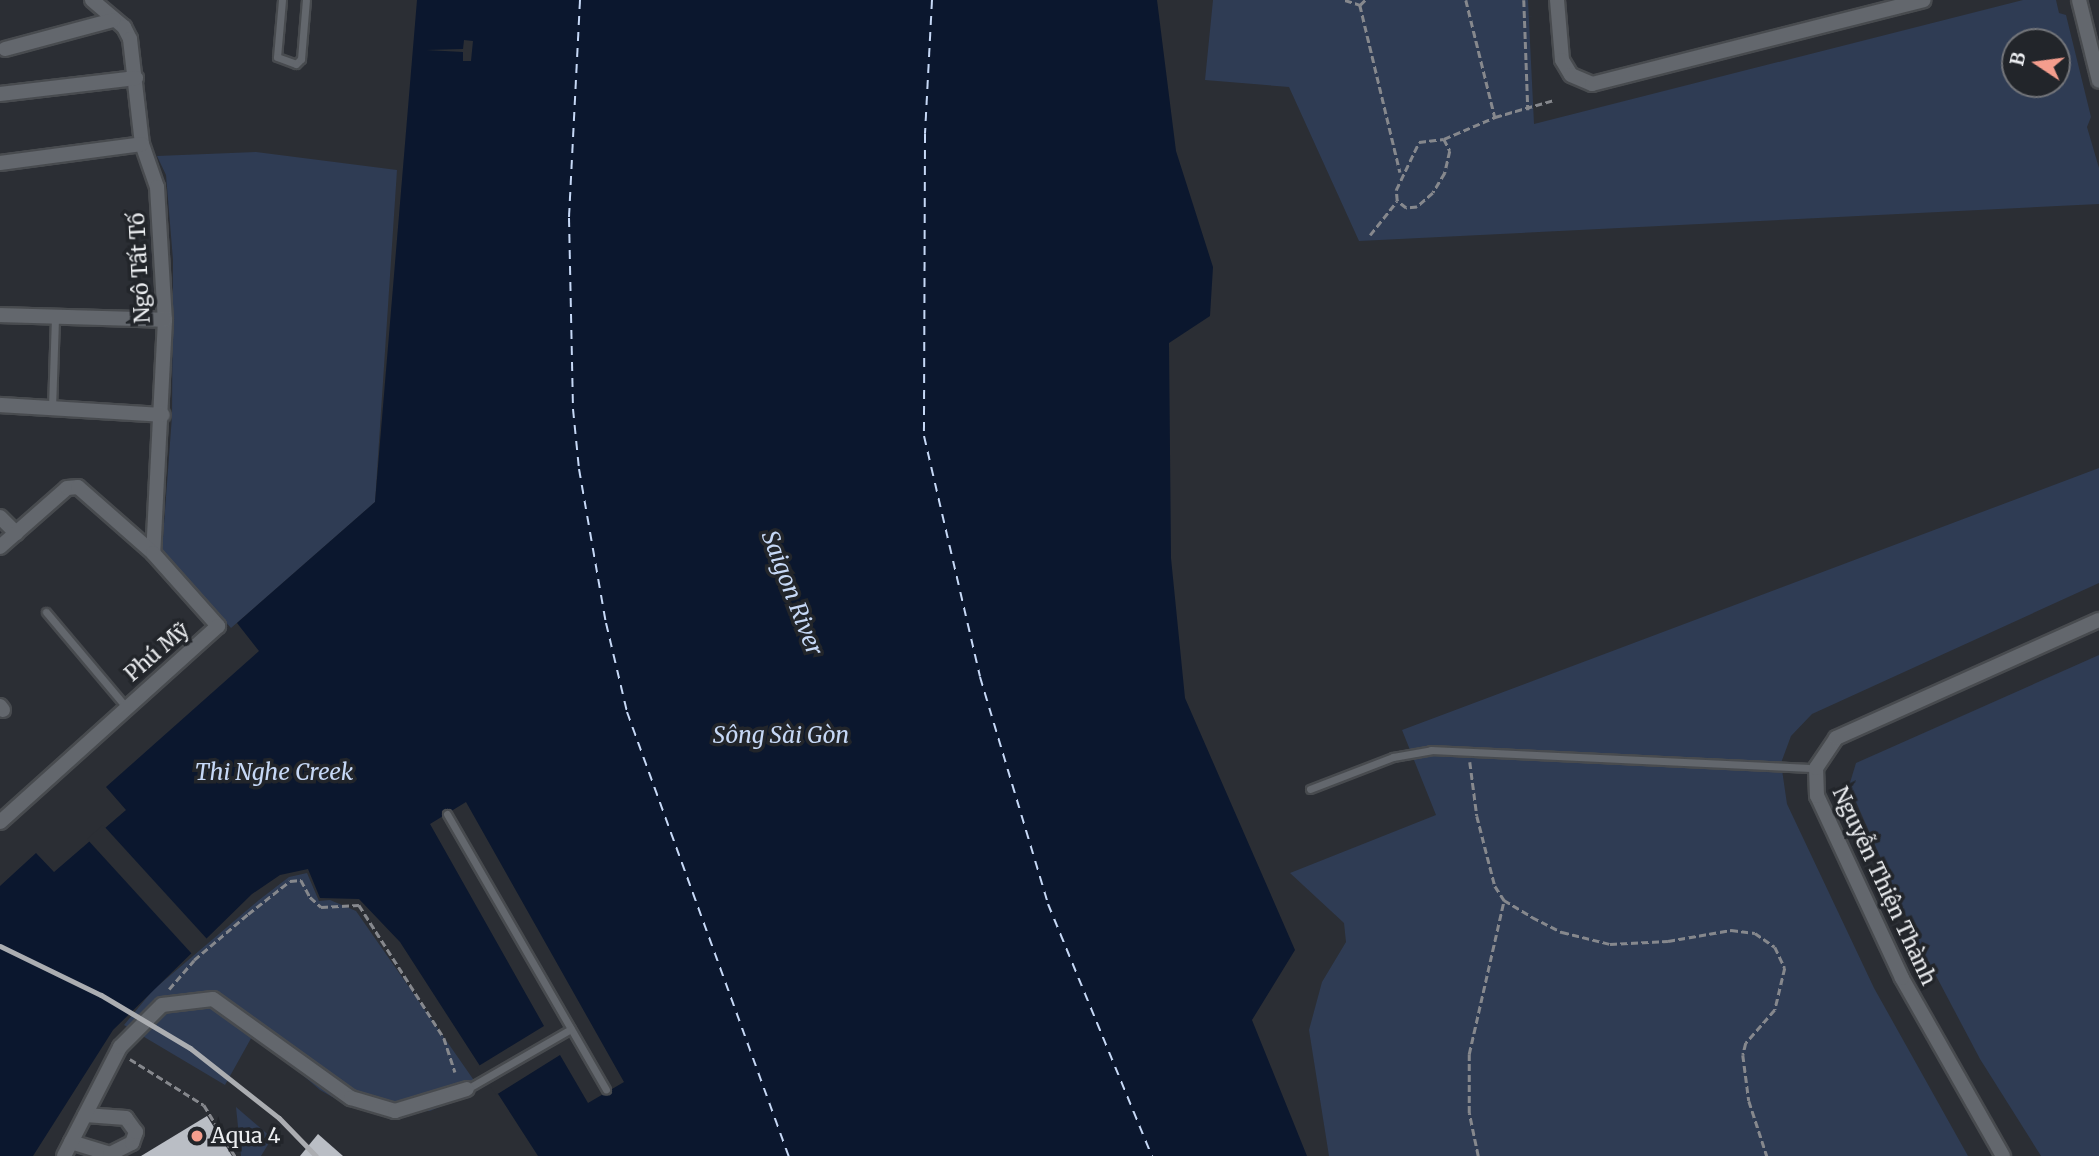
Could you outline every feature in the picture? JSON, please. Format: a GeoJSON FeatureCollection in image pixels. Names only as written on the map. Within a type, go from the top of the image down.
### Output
{"type":"FeatureCollection","features":[{"type":"Feature","properties":{"kind":"street","name":"Ngô Tất Tố"},"geometry":{"type":"LineString","coordinates":[[92,0],[130,39],[142,144],[157,187],[164,320],[163,415],[153,553]]}},
{"type":"Feature","properties":{"kind":"street"},"geometry":{"type":"LineString","coordinates":[[1557,0],[1562,60],[1571,75],[1592,84],[1924,0]]}},
{"type":"Feature","properties":{"kind":"street"},"geometry":{"type":"LineString","coordinates":[[2079,0],[2099,80]]}},
{"type":"Feature","properties":{"kind":"street"},"geometry":{"type":"LineString","coordinates":[[5,49],[113,20]]}},
{"type":"Feature","properties":{"kind":"street"},"geometry":{"type":"LineString","coordinates":[[0,94],[136,78]]}},
{"type":"Feature","properties":{"kind":"street"},"geometry":{"type":"LineString","coordinates":[[0,163],[142,144]]}},
{"type":"Feature","properties":{"kind":"street"},"geometry":{"type":"LineString","coordinates":[[0,315],[164,320]]}},
{"type":"Feature","properties":{"kind":"street"},"geometry":{"type":"LineString","coordinates":[[0,405],[163,415]]}},
{"type":"Feature","properties":{"kind":"street","name":"Phú Mỹ"},"geometry":{"type":"LineString","coordinates":[[0,822],[218,626],[153,553],[78,487],[67,488],[16,533]]}},
{"type":"Feature","properties":{"kind":"street"},"geometry":{"type":"LineString","coordinates":[[0,517],[16,533],[0,547]]}},
{"type":"Feature","properties":{"kind":"street","name":"Nguyễn Thiện Thành"},"geometry":{"type":"LineString","coordinates":[[2003,1156],[1902,978],[1817,796],[1816,768],[1827,745],[1836,738],[2099,620]]}},
{"type":"Feature","properties":{"kind":"street"},"geometry":{"type":"LineString","coordinates":[[64,1156],[120,1047],[162,1005],[213,999],[351,1098],[395,1111],[467,1088]]}},
{"type":"Feature","properties":{"kind":"street"},"geometry":{"type":"LineString","coordinates":[[71,1142],[110,1154],[132,1143],[136,1132],[126,1118],[85,1115]]}},
{"type":"Feature","properties":{"kind":"lane"},"geometry":{"type":"LineString","coordinates":[[282,0],[278,59],[296,64],[301,59],[306,0]]}},
{"type":"Feature","properties":{"kind":"lane"},"geometry":{"type":"LineString","coordinates":[[52,409],[55,316]]}},
{"type":"Feature","properties":{"kind":"lane"},"geometry":{"type":"LineString","coordinates":[[46,612],[126,707]]}},
{"type":"Feature","properties":{"kind":"lane"},"geometry":{"type":"LineString","coordinates":[[1310,789],[1406,753],[1469,751],[1816,768]]}},
{"type":"Feature","properties":{"kind":"lane"},"geometry":{"type":"LineString","coordinates":[[447,814],[606,1089]]}},
{"type":"Feature","properties":{"kind":"lane"},"geometry":{"type":"LineString","coordinates":[[467,1088],[571,1030]]}},
{"type":"Feature","properties":{"kind":"path"},"geometry":{"type":"LineString","coordinates":[[1345,0],[1360,5]]}},
{"type":"Feature","properties":{"kind":"path"},"geometry":{"type":"LineString","coordinates":[[1360,5],[1365,0]]}},
{"type":"Feature","properties":{"kind":"path"},"geometry":{"type":"LineString","coordinates":[[1466,0],[1495,117]]}},
{"type":"Feature","properties":{"kind":"path"},"geometry":{"type":"LineString","coordinates":[[1524,0],[1528,110]]}},
{"type":"Feature","properties":{"kind":"path"},"geometry":{"type":"LineString","coordinates":[[1360,5],[1400,173],[1397,201],[1370,235]]}},
{"type":"Feature","properties":{"kind":"path"},"geometry":{"type":"LineString","coordinates":[[1400,173],[1419,142],[1444,139],[1495,117],[1528,110],[1554,100]]}},
{"type":"Feature","properties":{"kind":"path"},"geometry":{"type":"LineString","coordinates":[[1397,201],[1406,208],[1417,206],[1433,193],[1445,173],[1450,151],[1444,139]]}},
{"type":"Feature","properties":{"kind":"path"},"geometry":{"type":"LineString","coordinates":[[1469,751],[1484,848],[1495,886],[1504,900],[1546,925],[1594,942],[1643,943],[1731,930],[1755,933],[1775,947],[1784,975],[1775,1010],[1746,1043],[1743,1055],[1749,1101],[1767,1156]]}},
{"type":"Feature","properties":{"kind":"path"},"geometry":{"type":"LineString","coordinates":[[165,994],[194,960],[248,914],[290,881],[301,880],[310,897],[321,907],[359,905],[444,1038],[455,1072]]}},
{"type":"Feature","properties":{"kind":"path"},"geometry":{"type":"LineString","coordinates":[[1478,1156],[1469,1114],[1469,1054],[1504,900]]}},
{"type":"Feature","properties":{"kind":"path"},"geometry":{"type":"LineString","coordinates":[[121,1054],[204,1105],[235,1156]]}},
{"type":"Feature","properties":{"kind":"shaded area"},"geometry":{"type":"Polygon","coordinates":[[[1213,0],[1528,0],[1534,124],[2023,0],[2056,0],[2059,13],[2066,15],[2069,28],[2001,28],[2001,98],[2071,98],[2071,35],[2091,117],[2087,127],[2099,168],[2099,204],[1359,241],[1289,87],[1205,80],[1213,0]]]}},
{"type":"Feature","properties":{"kind":"shaded area"},"geometry":{"type":"Polygon","coordinates":[[[256,152],[397,170],[375,502],[231,628],[162,551],[172,416],[173,260],[166,175],[157,156],[256,152]]]}},
{"type":"Feature","properties":{"kind":"shaded area"},"geometry":{"type":"Polygon","coordinates":[[[2099,468],[2099,583],[1812,714],[1791,736],[1781,763],[1787,804],[1874,988],[1968,1156],[1329,1156],[1309,1030],[1322,982],[1346,942],[1344,923],[1290,873],[1436,815],[1402,730],[2099,468]]]}},
{"type":"Feature","properties":{"kind":"shaded area"},"geometry":{"type":"Polygon","coordinates":[[[2099,655],[2099,1156],[2041,1156],[1980,1059],[1915,936],[1849,786],[1856,763],[2099,655]]]}},
{"type":"Feature","properties":{"kind":"shaded area"},"geometry":{"type":"Polygon","coordinates":[[[307,873],[319,901],[330,900],[356,911],[480,1089],[430,1111],[371,1112],[350,1107],[320,1090],[254,1033],[225,1085],[124,1025],[153,990],[259,900],[289,877],[307,873]]]}},
{"type":"Feature","properties":{"kind":"shaded area"},"geometry":{"type":"Polygon","coordinates":[[[236,1107],[272,1138],[261,1156],[241,1156],[236,1107]]]}},
{"type":"Feature","properties":{"kind":"water","name":"Sông Sài Gòn"},"geometry":{"type":"Polygon","coordinates":[[[417,0],[1157,0],[1176,151],[1213,267],[1210,316],[1169,343],[1171,558],[1185,698],[1295,950],[1252,1020],[1307,1156],[538,1156],[400,942],[359,899],[320,898],[308,869],[280,875],[252,894],[113,1030],[33,1156],[0,1156],[0,886],[36,853],[54,872],[126,810],[106,787],[259,651],[237,623],[375,502],[417,0]]]}},
{"type":"Feature","properties":{"kind":"pier"},"geometry":{"type":"Polygon","coordinates":[[[464,40],[473,41],[471,61],[463,61],[463,52],[426,50],[463,49],[464,40]]]}},
{"type":"Feature","properties":{"kind":"pier"},"geometry":{"type":"Polygon","coordinates":[[[466,802],[624,1082],[588,1103],[560,1055],[496,1095],[477,1067],[544,1026],[430,824],[466,802]]]}},
{"type":"Feature","properties":{"kind":"pier"},"geometry":{"type":"Polygon","coordinates":[[[103,825],[207,939],[192,954],[87,839],[103,825]]]}},
{"type":"Feature","properties":{"kind":"building","name":"Aqua 4"},"geometry":{"type":"Polygon","coordinates":[[[207,1116],[232,1156],[141,1156],[207,1116]]]}},
{"type":"Feature","properties":{"kind":"building"},"geometry":{"type":"Polygon","coordinates":[[[318,1134],[343,1156],[300,1156],[318,1134]]]}},
{"type":"Feature","properties":{"kind":"ferry route"},"geometry":{"type":"LineString","coordinates":[[580,0],[569,218],[573,409],[579,469],[606,623],[627,712],[789,1156]]}},
{"type":"Feature","properties":{"kind":"ferry route"},"geometry":{"type":"LineString","coordinates":[[932,0],[925,134],[924,436],[980,677],[1048,904],[1152,1156]]}},
{"type":"Feature","properties":{"kind":"railway"},"geometry":{"type":"LineString","coordinates":[[0,946],[101,995],[190,1048],[279,1118],[316,1156]]}},
{"type":"Feature","properties":{"kind":"place","name":"Aqua 4"},"geometry":{"type":"Point","coordinates":[197,1136]}},
{"type":"Feature","properties":{"kind":"water label","name":"Saigon River"},"geometry":{"type":"Point","coordinates":[792,593]}},
{"type":"Feature","properties":{"kind":"water label","name":"Thi Nghe Creek"},"geometry":{"type":"Point","coordinates":[274,772]}}]}
